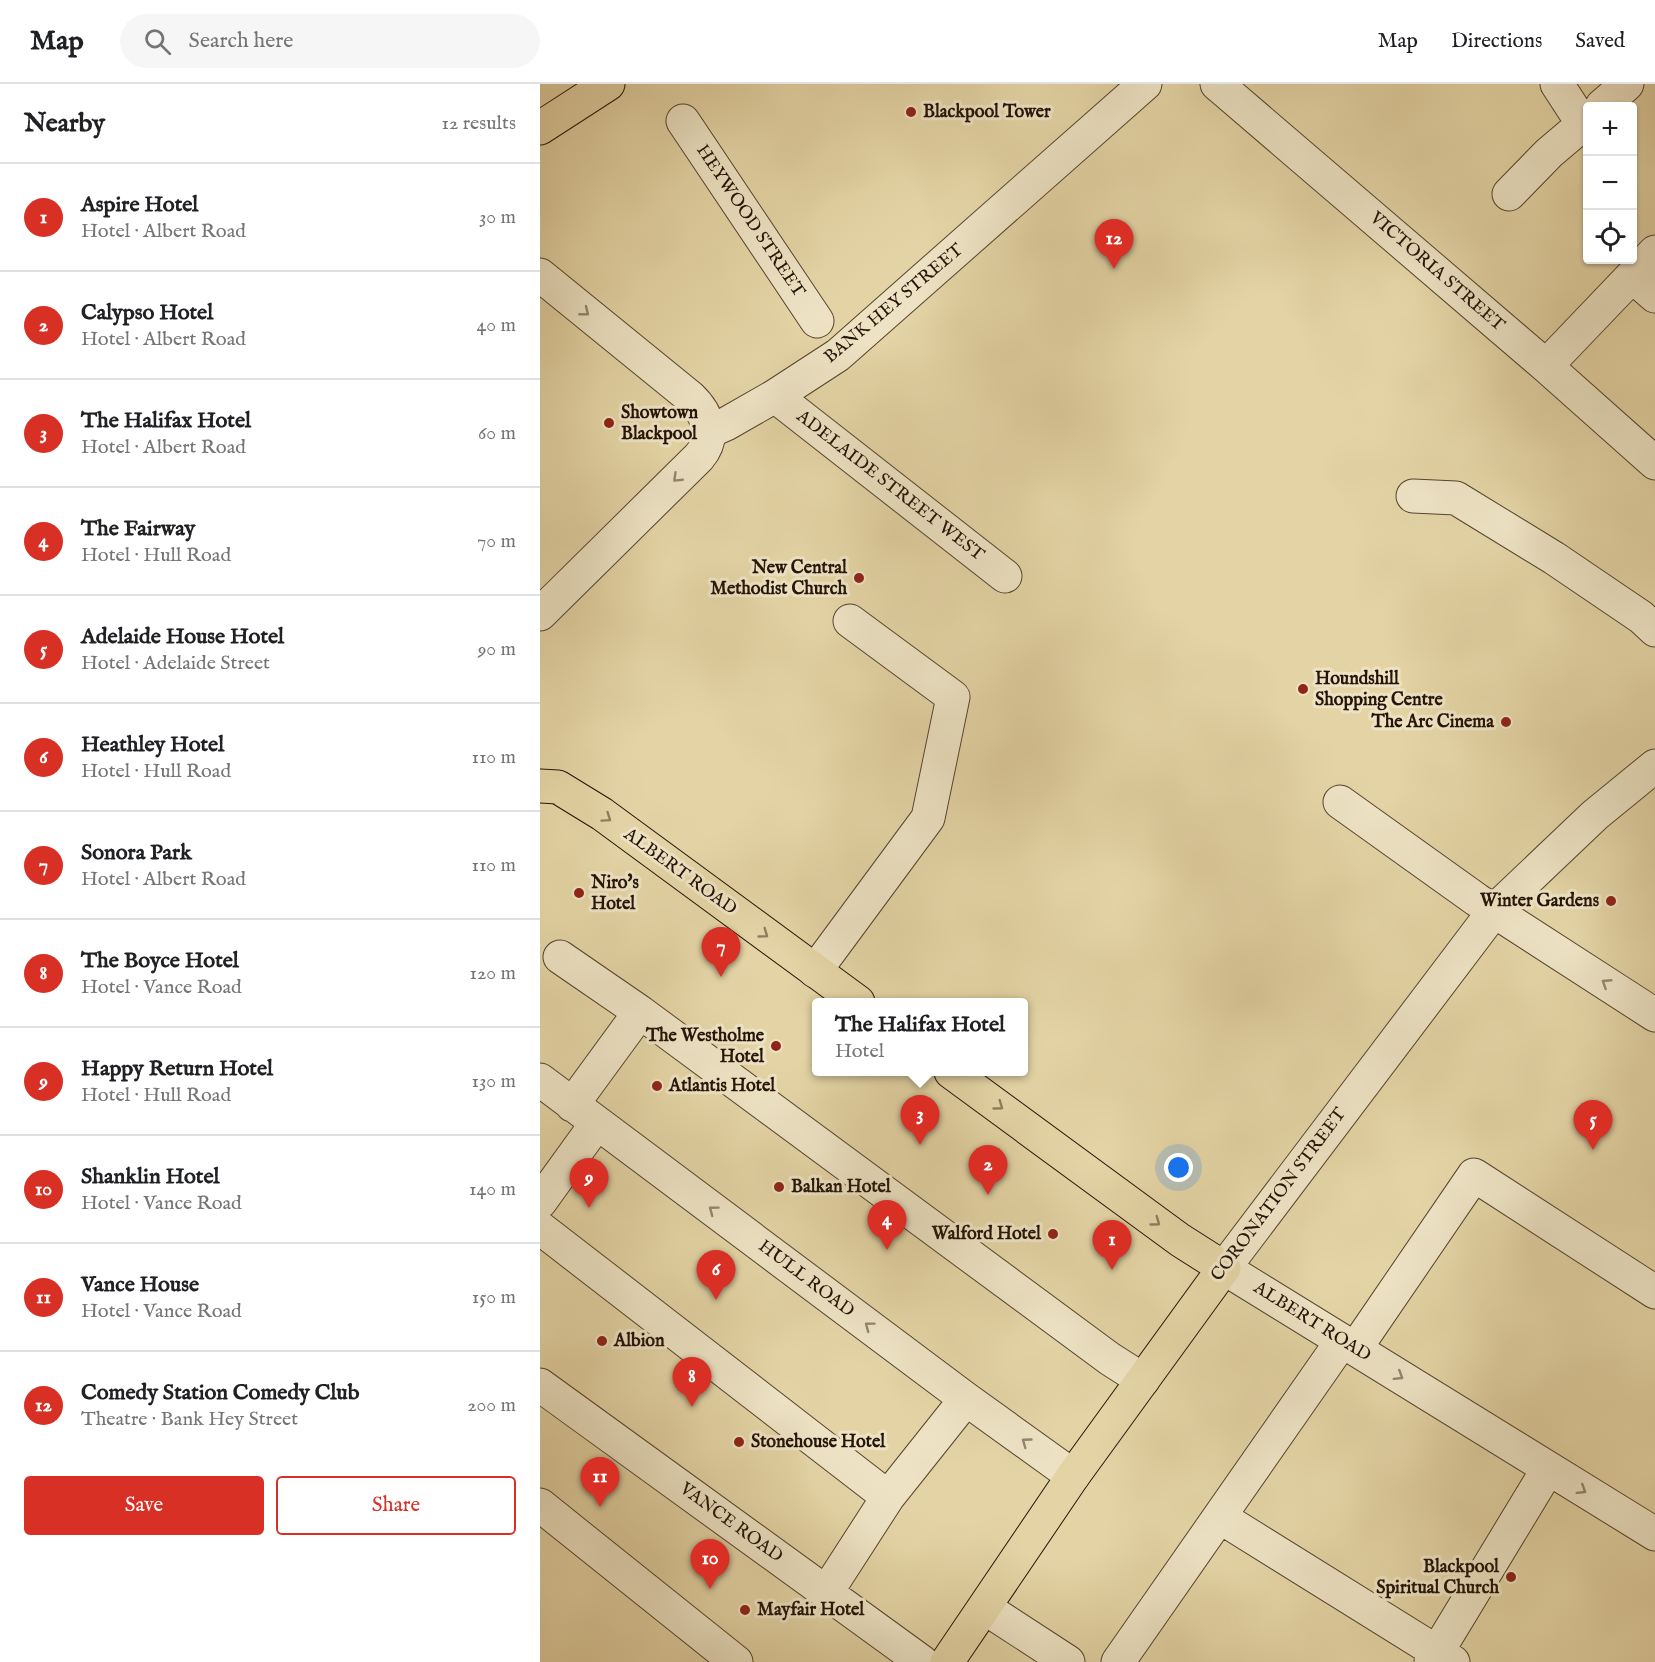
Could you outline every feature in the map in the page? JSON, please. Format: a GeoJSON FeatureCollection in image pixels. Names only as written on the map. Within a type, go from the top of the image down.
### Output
{"type":"FeatureCollection","features":[{"type":"Feature","properties":{"kind":"main road"},"geometry":{"type":"LineString","coordinates":[[540,128],[608,84]]}},
{"type":"Feature","properties":{"kind":"main road","name":"ALBERT ROAD"},"geometry":{"type":"LineString","coordinates":[[546,783],[602,814],[852,998]]}},
{"type":"Feature","properties":{"kind":"main road","name":"ALBERT ROAD"},"geometry":{"type":"LineString","coordinates":[[958,1076],[1171,1233],[1224,1268]]}},
{"type":"Feature","properties":{"kind":"main road","name":"CORONATION STREET"},"geometry":{"type":"LineString","coordinates":[[947,1662],[1073,1476],[1224,1268]]}},
{"type":"Feature","properties":{"kind":"street","name":"BANK HEY STREET"},"geometry":{"type":"LineString","coordinates":[[708,432],[775,396],[838,355],[1145,84]]}},
{"type":"Feature","properties":{"kind":"street","name":"VICTORIA STREET"},"geometry":{"type":"LineString","coordinates":[[1217,84],[1546,366],[1655,463]]}},
{"type":"Feature","properties":{"kind":"street"},"geometry":{"type":"LineString","coordinates":[[1557,84],[1583,109]]}},
{"type":"Feature","properties":{"kind":"street"},"geometry":{"type":"LineString","coordinates":[[1607,102],[1627,84]]}},
{"type":"Feature","properties":{"kind":"street","name":"HEYWOOD STREET"},"geometry":{"type":"LineString","coordinates":[[683,121],[817,321]]}},
{"type":"Feature","properties":{"kind":"street"},"geometry":{"type":"LineString","coordinates":[[1509,194],[1549,153],[1583,124]]}},
{"type":"Feature","properties":{"kind":"street"},"geometry":{"type":"LineString","coordinates":[[1546,366],[1643,286],[1655,252]]}},
{"type":"Feature","properties":{"kind":"street"},"geometry":{"type":"LineString","coordinates":[[540,275],[690,397],[701,410],[708,425],[707,446],[699,457],[543,607]]}},
{"type":"Feature","properties":{"kind":"street","name":"ADELAIDE STREET WEST"},"geometry":{"type":"LineString","coordinates":[[775,396],[1005,576]]}},
{"type":"Feature","properties":{"kind":"street"},"geometry":{"type":"LineString","coordinates":[[1413,496],[1456,498],[1554,558],[1641,617],[1655,630]]}},
{"type":"Feature","properties":{"kind":"street"},"geometry":{"type":"LineString","coordinates":[[815,971],[928,819],[953,697],[850,621]]}},
{"type":"Feature","properties":{"kind":"street","name":"CORONATION STREET"},"geometry":{"type":"LineString","coordinates":[[1224,1268],[1494,912],[1595,815],[1655,766]]}},
{"type":"Feature","properties":{"kind":"street"},"geometry":{"type":"LineString","coordinates":[[1340,802],[1494,912],[1655,1014]]}},
{"type":"Feature","properties":{"kind":"street"},"geometry":{"type":"LineString","coordinates":[[560,957],[640,1012],[1110,1359],[1143,1380]]}},
{"type":"Feature","properties":{"kind":"street"},"geometry":{"type":"LineString","coordinates":[[540,1202],[640,1012]]}},
{"type":"Feature","properties":{"kind":"street","name":"HULL ROAD"},"geometry":{"type":"LineString","coordinates":[[540,1080],[966,1399],[1073,1476]]}},
{"type":"Feature","properties":{"kind":"street"},"geometry":{"type":"LineString","coordinates":[[1118,1662],[1220,1517],[1474,1175],[1655,1292]]}},
{"type":"Feature","properties":{"kind":"street"},"geometry":{"type":"LineString","coordinates":[[540,1228],[888,1497]]}},
{"type":"Feature","properties":{"kind":"street","name":"ALBERT ROAD"},"geometry":{"type":"LineString","coordinates":[[1224,1268],[1655,1534]]}},
{"type":"Feature","properties":{"kind":"street","name":"VANCE ROAD"},"geometry":{"type":"LineString","coordinates":[[540,1384],[922,1662]]}},
{"type":"Feature","properties":{"kind":"street"},"geometry":{"type":"LineString","coordinates":[[826,1593],[888,1497],[966,1399]]}},
{"type":"Feature","properties":{"kind":"street"},"geometry":{"type":"LineString","coordinates":[[1220,1517],[1440,1659],[1548,1469]]}},
{"type":"Feature","properties":{"kind":"street"},"geometry":{"type":"LineString","coordinates":[[540,1505],[736,1662]]}},
{"type":"Feature","properties":{"kind":"street"},"geometry":{"type":"LineString","coordinates":[[985,1608],[1068,1662]]}},
{"type":"Feature","properties":{"kind":"place","name":"Blackpool Tower"},"geometry":{"type":"Point","coordinates":[911,112]}},
{"type":"Feature","properties":{"kind":"place","name":"Comedy Station Comedy Club"},"geometry":{"type":"Point","coordinates":[1114,269]}},
{"type":"Feature","properties":{"kind":"place","name":"Showtown Blackpool"},"geometry":{"type":"Point","coordinates":[609,423]}},
{"type":"Feature","properties":{"kind":"place","name":"New Central Methodist Church"},"geometry":{"type":"Point","coordinates":[859,578]}},
{"type":"Feature","properties":{"kind":"place","name":"Houndshill Shopping Centre"},"geometry":{"type":"Point","coordinates":[1303,689]}},
{"type":"Feature","properties":{"kind":"place","name":"The Arc Cinema"},"geometry":{"type":"Point","coordinates":[1506,722]}},
{"type":"Feature","properties":{"kind":"place","name":"Niro's Hotel"},"geometry":{"type":"Point","coordinates":[579,893]}},
{"type":"Feature","properties":{"kind":"place","name":"Winter Gardens"},"geometry":{"type":"Point","coordinates":[1611,901]}},
{"type":"Feature","properties":{"kind":"place","name":"Sonora Park"},"geometry":{"type":"Point","coordinates":[721,977]}},
{"type":"Feature","properties":{"kind":"place","name":"The Westholme Hotel"},"geometry":{"type":"Point","coordinates":[776,1046]}},
{"type":"Feature","properties":{"kind":"place","name":"Atlantis Hotel"},"geometry":{"type":"Point","coordinates":[657,1086]}},
{"type":"Feature","properties":{"kind":"place","name":"The Halifax Hotel"},"geometry":{"type":"Point","coordinates":[920,1145]}},
{"type":"Feature","properties":{"kind":"place","name":"Adelaide House Hotel"},"geometry":{"type":"Point","coordinates":[1593,1150]}},
{"type":"Feature","properties":{"kind":"place","name":"Balkan Hotel"},"geometry":{"type":"Point","coordinates":[779,1187]}},
{"type":"Feature","properties":{"kind":"place","name":"Calypso Hotel"},"geometry":{"type":"Point","coordinates":[988,1195]}},
{"type":"Feature","properties":{"kind":"place","name":"Happy Return Hotel"},"geometry":{"type":"Point","coordinates":[589,1208]}},
{"type":"Feature","properties":{"kind":"place","name":"Walford Hotel"},"geometry":{"type":"Point","coordinates":[1053,1234]}},
{"type":"Feature","properties":{"kind":"place","name":"The Fairway"},"geometry":{"type":"Point","coordinates":[887,1250]}},
{"type":"Feature","properties":{"kind":"place","name":"Aspire Hotel"},"geometry":{"type":"Point","coordinates":[1112,1270]}},
{"type":"Feature","properties":{"kind":"place","name":"Heathley Hotel"},"geometry":{"type":"Point","coordinates":[716,1300]}},
{"type":"Feature","properties":{"kind":"place","name":"Albion"},"geometry":{"type":"Point","coordinates":[602,1341]}},
{"type":"Feature","properties":{"kind":"place","name":"The Boyce Hotel"},"geometry":{"type":"Point","coordinates":[692,1407]}},
{"type":"Feature","properties":{"kind":"place","name":"Stonehouse Hotel"},"geometry":{"type":"Point","coordinates":[739,1442]}},
{"type":"Feature","properties":{"kind":"place","name":"Vance House"},"geometry":{"type":"Point","coordinates":[600,1507]}},
{"type":"Feature","properties":{"kind":"place","name":"Blackpool Spiritual Church"},"geometry":{"type":"Point","coordinates":[1511,1577]}},
{"type":"Feature","properties":{"kind":"place","name":"Shanklin Hotel"},"geometry":{"type":"Point","coordinates":[710,1589]}},
{"type":"Feature","properties":{"kind":"place","name":"Mayfair Hotel"},"geometry":{"type":"Point","coordinates":[745,1610]}}]}
